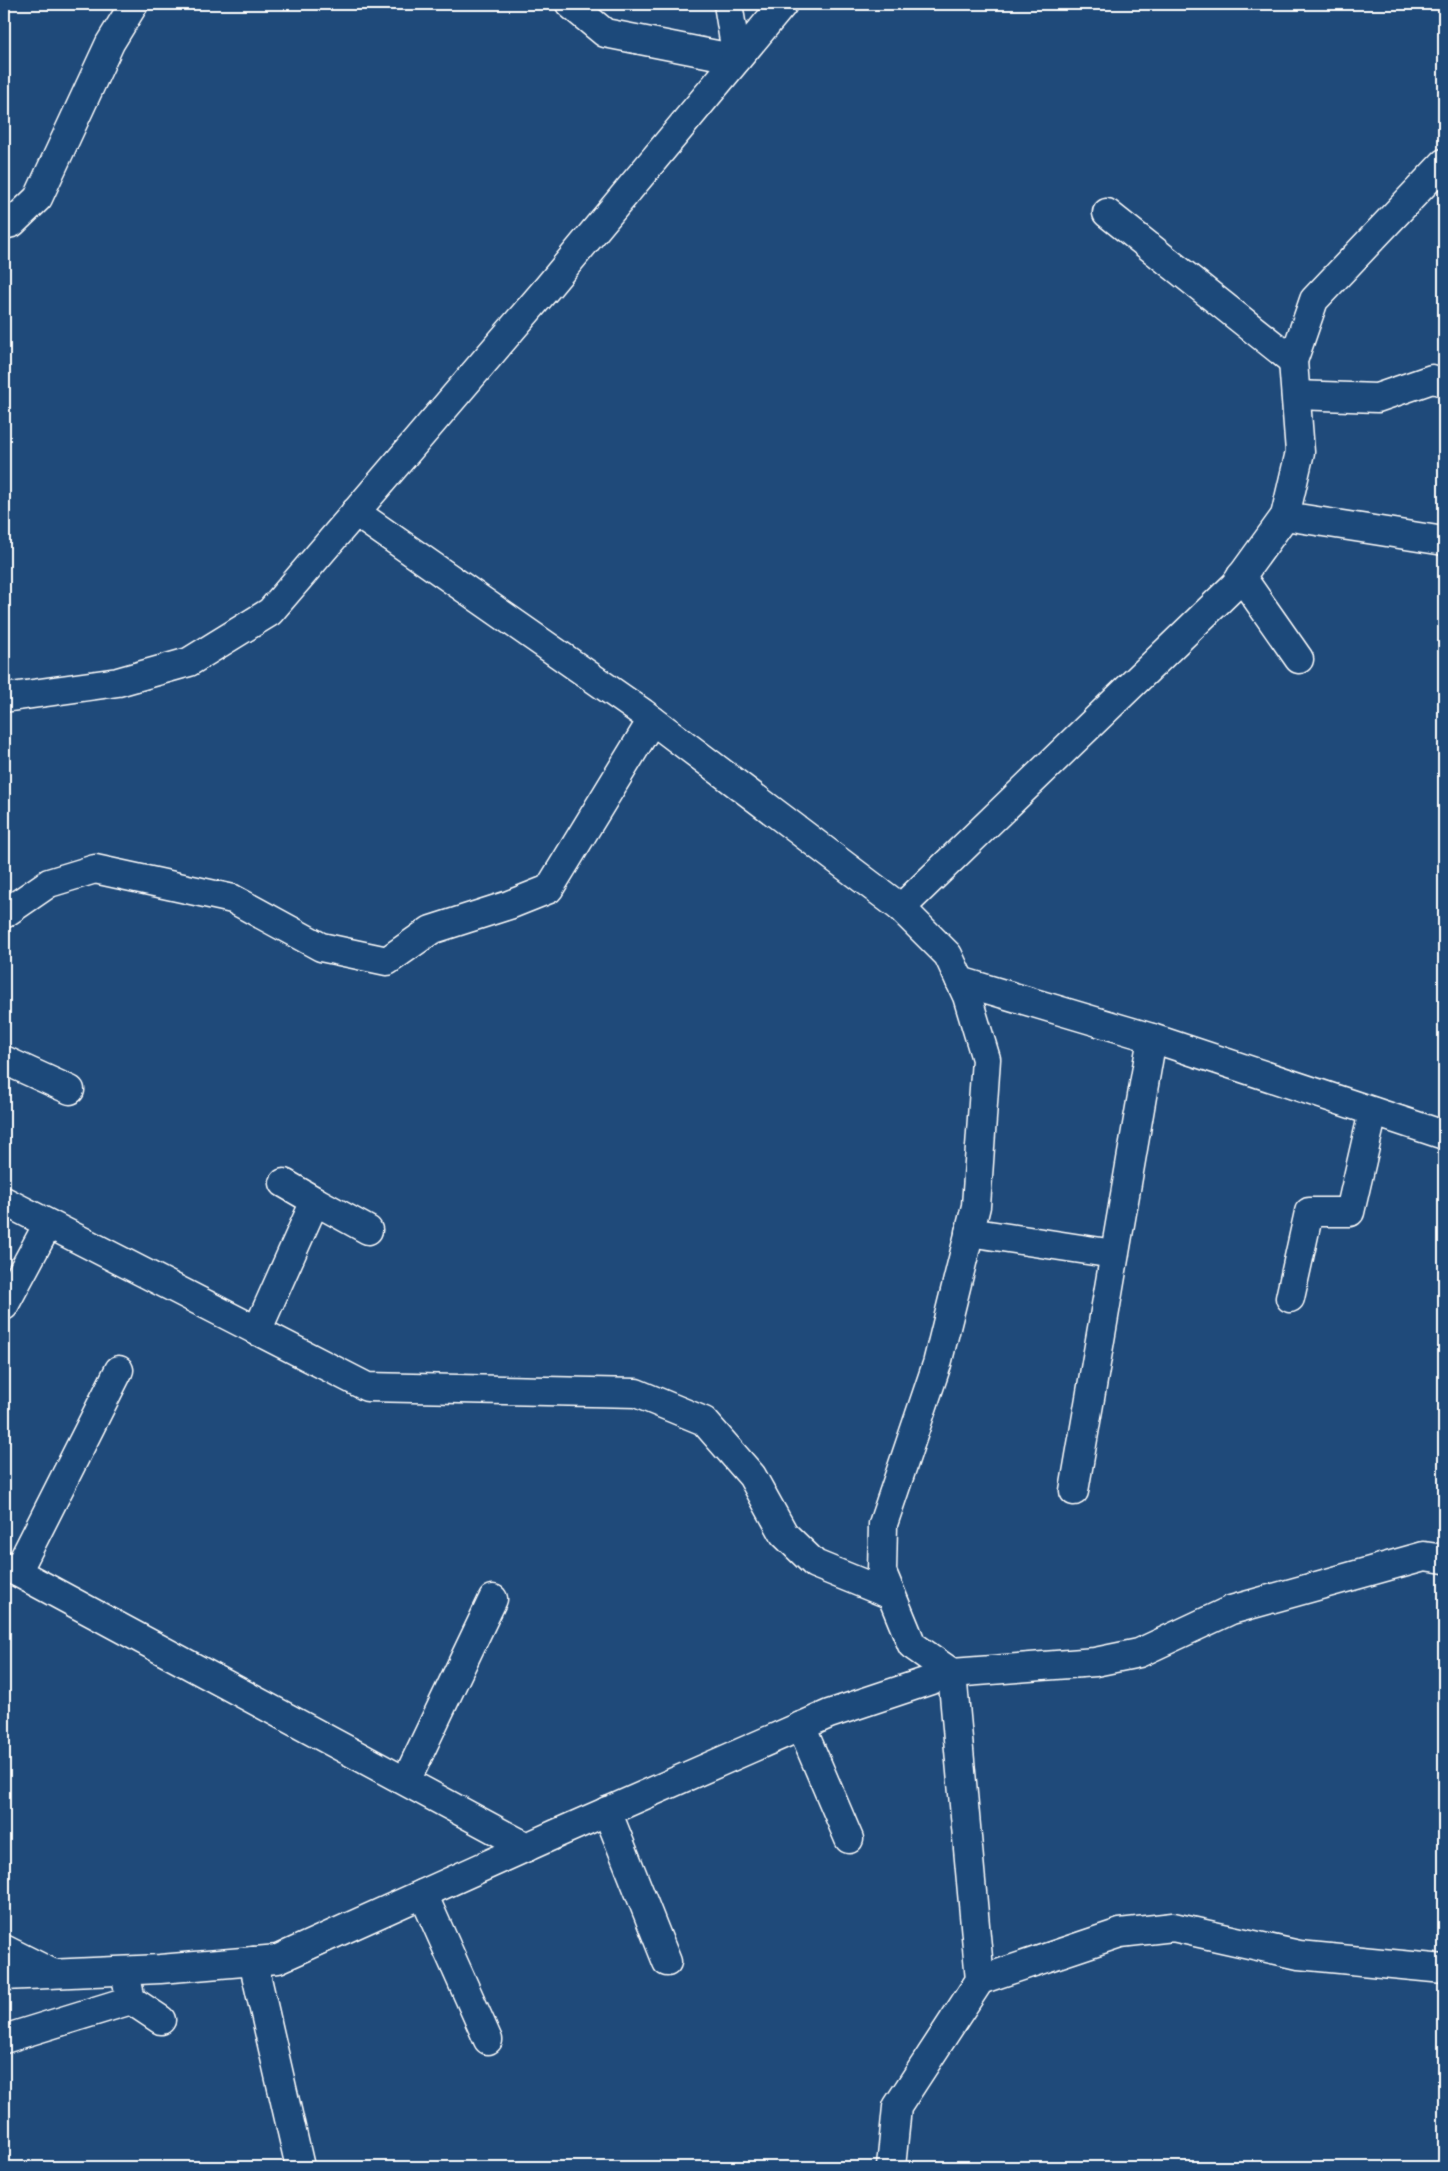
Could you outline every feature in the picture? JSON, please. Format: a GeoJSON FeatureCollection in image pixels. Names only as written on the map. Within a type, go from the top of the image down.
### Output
{"type":"FeatureCollection","features":[{"type":"Feature","properties":{"kind":"street"},"geometry":{"type":"LineString","coordinates":[[4,225],[12,223],[38,198],[110,43],[134,4]]}},
{"type":"Feature","properties":{"kind":"street"},"geometry":{"type":"LineString","coordinates":[[570,4],[605,33],[737,59]]}},
{"type":"Feature","properties":{"kind":"street"},"geometry":{"type":"LineString","coordinates":[[728,4],[737,59]]}},
{"type":"Feature","properties":{"kind":"street"},"geometry":{"type":"LineString","coordinates":[[4,698],[118,682],[190,662],[270,612],[554,280],[783,4]]}},
{"type":"Feature","properties":{"kind":"street"},"geometry":{"type":"LineString","coordinates":[[901,908],[1235,585],[1242,576],[1285,516],[1300,452],[1293,361],[1314,300],[1444,163]]}},
{"type":"Feature","properties":{"kind":"street"},"geometry":{"type":"LineString","coordinates":[[1107,213],[1293,361]]}},
{"type":"Feature","properties":{"kind":"street"},"geometry":{"type":"LineString","coordinates":[[1296,395],[1377,398],[1432,379],[1444,382]]}},
{"type":"Feature","properties":{"kind":"street"},"geometry":{"type":"LineString","coordinates":[[355,512],[652,720],[901,908],[948,956],[967,996],[986,1059],[976,1206],[937,1364],[883,1524],[882,1572],[912,1645],[952,1672]]}},
{"type":"Feature","properties":{"kind":"street"},"geometry":{"type":"LineString","coordinates":[[1285,516],[1444,540]]}},
{"type":"Feature","properties":{"kind":"street"},"geometry":{"type":"LineString","coordinates":[[1242,576],[1298,659]]}},
{"type":"Feature","properties":{"kind":"street"},"geometry":{"type":"LineString","coordinates":[[4,914],[49,883],[95,869],[233,898],[321,947],[386,961],[431,930],[509,904],[549,888],[652,720]]}},
{"type":"Feature","properties":{"kind":"street"},"geometry":{"type":"LineString","coordinates":[[960,981],[1152,1038],[1444,1135]]}},
{"type":"Feature","properties":{"kind":"street"},"geometry":{"type":"LineString","coordinates":[[1074,1491],[1152,1038]]}},
{"type":"Feature","properties":{"kind":"street"},"geometry":{"type":"LineString","coordinates":[[4,1060],[70,1090]]}},
{"type":"Feature","properties":{"kind":"street"},"geometry":{"type":"LineString","coordinates":[[1290,1298],[1309,1212],[1350,1212],[1373,1112]]}},
{"type":"Feature","properties":{"kind":"street"},"geometry":{"type":"LineString","coordinates":[[284,1183],[368,1230]]}},
{"type":"Feature","properties":{"kind":"street"},"geometry":{"type":"LineString","coordinates":[[4,1201],[367,1387],[636,1393],[704,1421],[752,1476],[784,1534],[815,1564],[891,1595]]}},
{"type":"Feature","properties":{"kind":"street"},"geometry":{"type":"LineString","coordinates":[[256,1331],[315,1201]]}},
{"type":"Feature","properties":{"kind":"street"},"geometry":{"type":"LineString","coordinates":[[4,1306],[48,1224]]}},
{"type":"Feature","properties":{"kind":"street"},"geometry":{"type":"LineString","coordinates":[[969,1232],[1114,1254]]}},
{"type":"Feature","properties":{"kind":"street"},"geometry":{"type":"LineString","coordinates":[[119,1370],[10,1568],[527,1847]]}},
{"type":"Feature","properties":{"kind":"street"},"geometry":{"type":"LineString","coordinates":[[4,1976],[278,1959],[607,1811],[829,1714],[952,1672],[1095,1662],[1139,1653],[1231,1610],[1424,1556],[1444,1559]]}},
{"type":"Feature","properties":{"kind":"street"},"geometry":{"type":"LineString","coordinates":[[406,1781],[493,1599]]}},
{"type":"Feature","properties":{"kind":"street"},"geometry":{"type":"LineString","coordinates":[[891,2167],[898,2107],[980,1980],[952,1672]]}},
{"type":"Feature","properties":{"kind":"street"},"geometry":{"type":"LineString","coordinates":[[801,1726],[849,1839]]}},
{"type":"Feature","properties":{"kind":"street"},"geometry":{"type":"LineString","coordinates":[[607,1811],[667,1962]]}},
{"type":"Feature","properties":{"kind":"street"},"geometry":{"type":"LineString","coordinates":[[423,1894],[488,2040]]}},
{"type":"Feature","properties":{"kind":"street"},"geometry":{"type":"LineString","coordinates":[[980,1980],[1120,1933],[1173,1927],[1299,1955],[1444,1969]]}},
{"type":"Feature","properties":{"kind":"street"},"geometry":{"type":"LineString","coordinates":[[4,1949],[53,1974]]}},
{"type":"Feature","properties":{"kind":"street"},"geometry":{"type":"LineString","coordinates":[[252,1961],[300,2167]]}},
{"type":"Feature","properties":{"kind":"street"},"geometry":{"type":"LineString","coordinates":[[124,1970],[131,2000],[160,2020]]}},
{"type":"Feature","properties":{"kind":"street"},"geometry":{"type":"LineString","coordinates":[[4,2038],[131,2000]]}}]}
